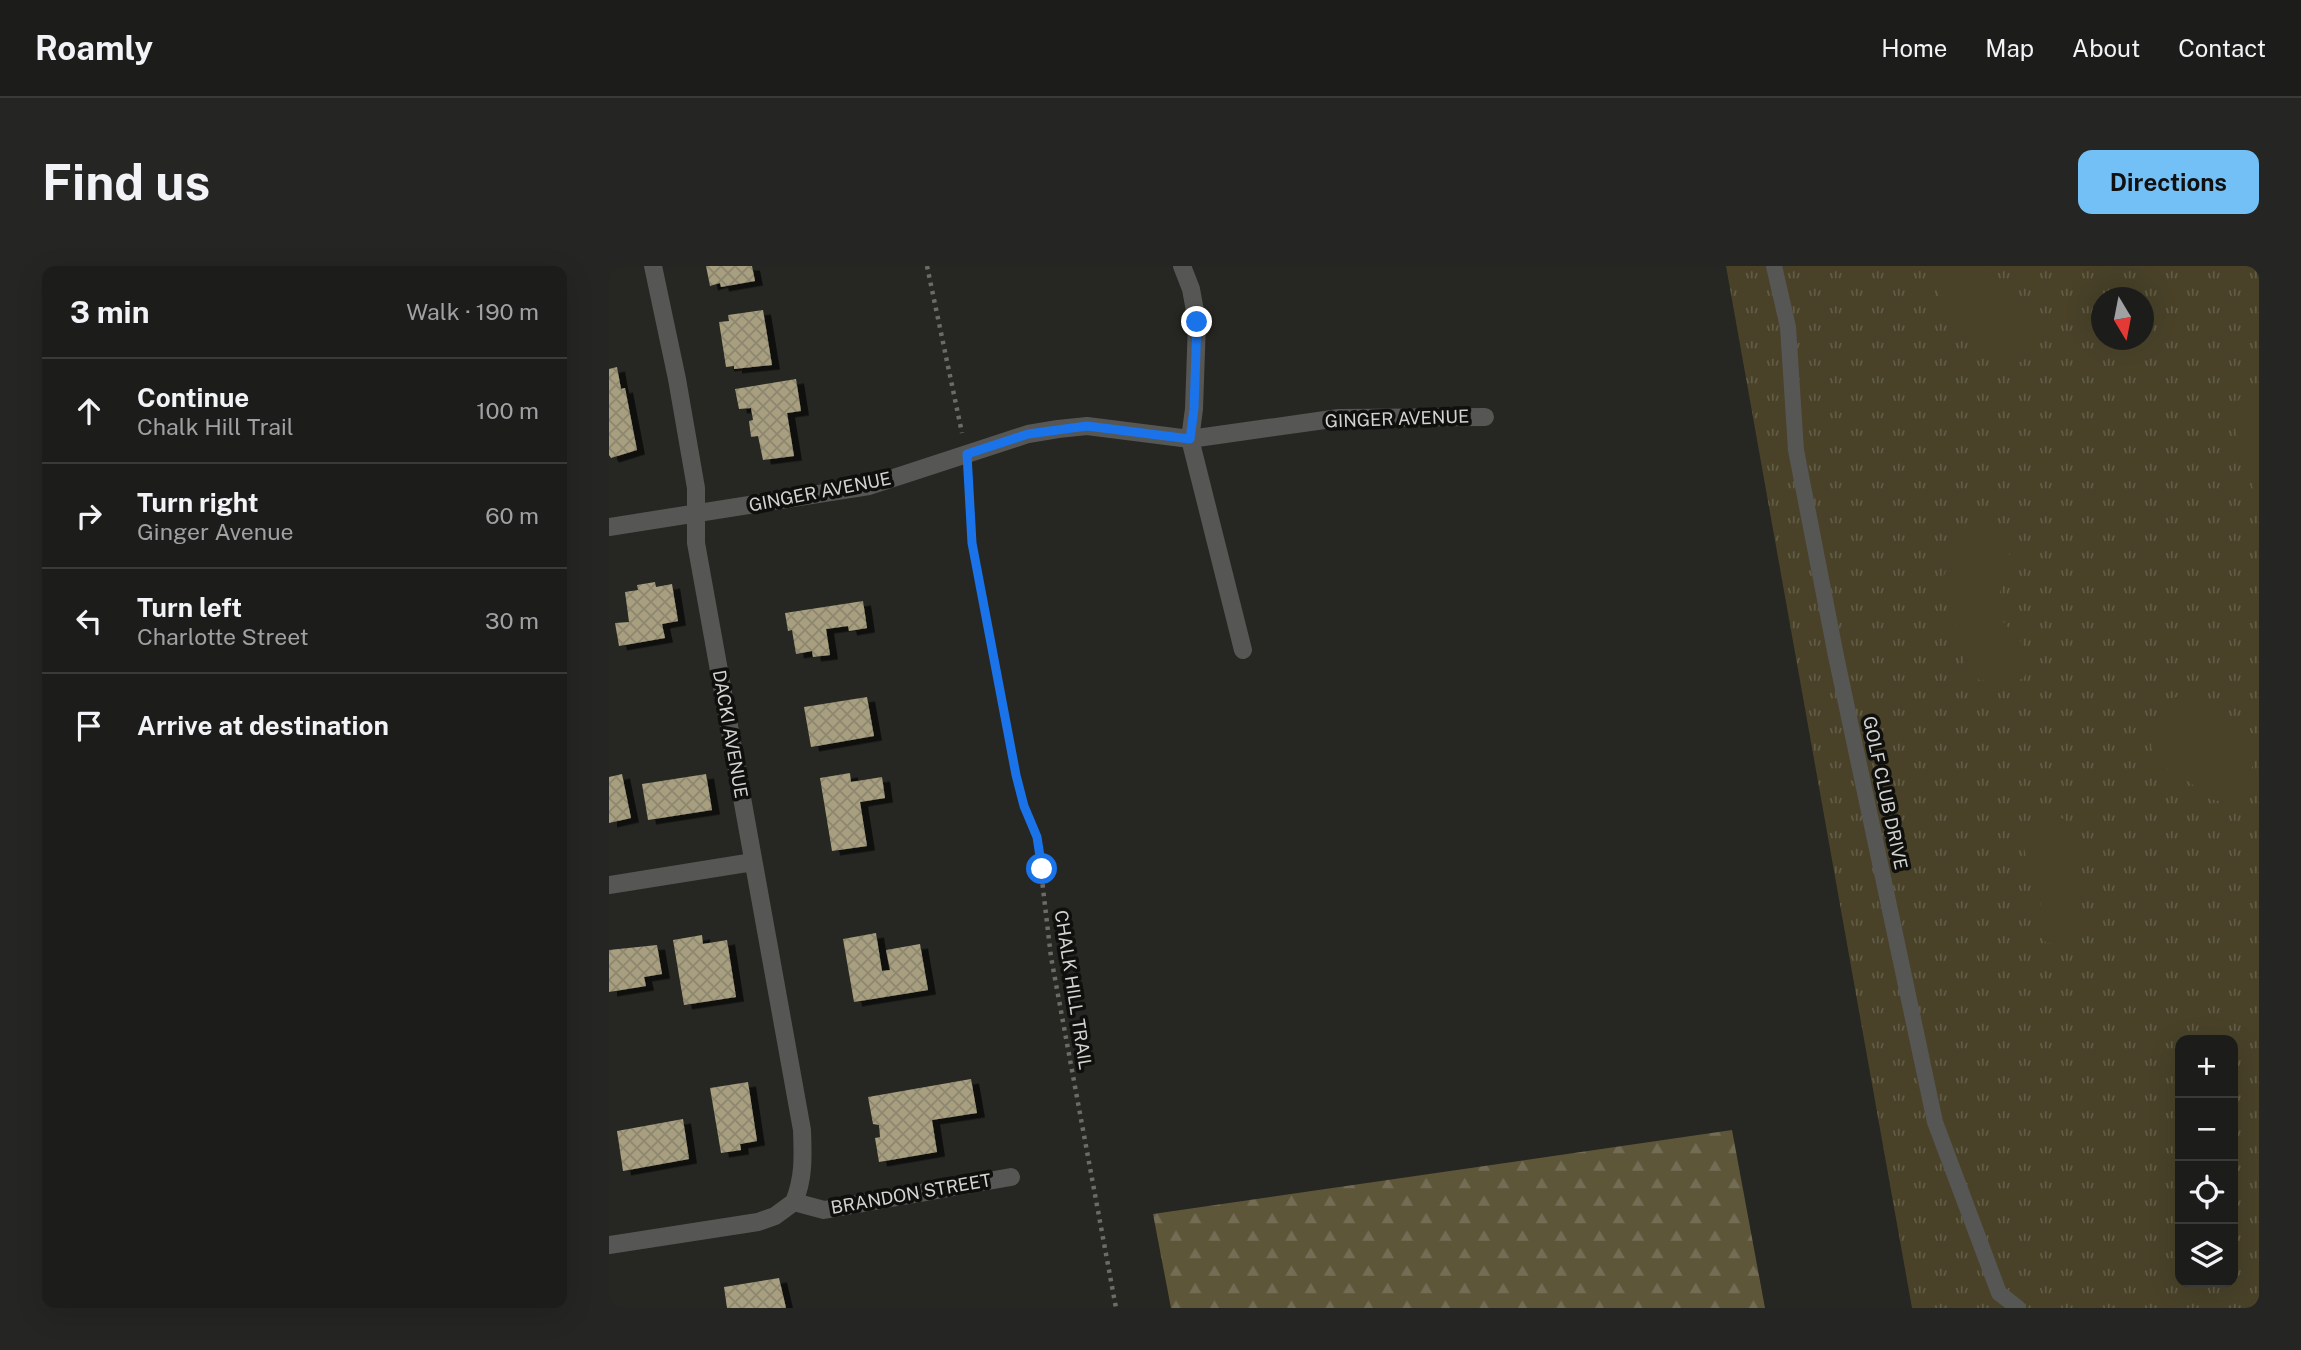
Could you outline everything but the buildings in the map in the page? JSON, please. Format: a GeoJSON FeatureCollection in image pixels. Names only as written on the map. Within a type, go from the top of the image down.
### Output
{"type":"FeatureCollection","features":[{"type":"Feature","properties":{"kind":"street","name":"DACKI AVENUE"},"geometry":{"type":"LineString","coordinates":[[653,266],[679,392],[695,488],[696,543],[802,1130],[804,1166],[800,1190],[794,1202]]}},
{"type":"Feature","properties":{"kind":"street"},"geometry":{"type":"LineString","coordinates":[[1182,266],[1191,289],[1197,322],[1194,409],[1190,439],[1243,650]]}},
{"type":"Feature","properties":{"kind":"street","name":"GINGER AVENUE"},"geometry":{"type":"LineString","coordinates":[[609,527],[869,486],[1028,434],[1087,426],[1190,439],[1339,418],[1485,417]]}},
{"type":"Feature","properties":{"kind":"street"},"geometry":{"type":"LineString","coordinates":[[609,885],[753,862]]}},
{"type":"Feature","properties":{"kind":"street","name":"BRANDON STREET"},"geometry":{"type":"LineString","coordinates":[[794,1202],[824,1210],[1011,1177]]}},
{"type":"Feature","properties":{"kind":"street"},"geometry":{"type":"LineString","coordinates":[[609,1245],[758,1222],[775,1216],[794,1202]]}},
{"type":"Feature","properties":{"kind":"lane","name":"GOLF CLUB DRIVE"},"geometry":{"type":"LineString","coordinates":[[1774,266],[1788,327],[1796,450],[1836,656],[1935,1122],[1999,1293],[2018,1308]]}},
{"type":"Feature","properties":{"kind":"path","name":"CHALK HILL TRAIL"},"geometry":{"type":"LineString","coordinates":[[927,266],[967,454],[972,543],[1016,775],[1024,806],[1037,837],[1051,957],[1116,1308]]}},
{"type":"Feature","properties":{"kind":"green space"},"geometry":{"type":"Polygon","coordinates":[[[1726,266],[2259,266],[2259,1308],[1912,1308],[1726,266]]]}},
{"type":"Feature","properties":{"kind":"green space"},"geometry":{"type":"Polygon","coordinates":[[[1940,266],[1989,266],[2002,288],[2019,299],[2034,316],[2038,334],[2029,357],[2013,366],[1998,360],[1970,329],[1952,315],[1939,291],[1940,266]]]}},
{"type":"Feature","properties":{"kind":"green space"},"geometry":{"type":"Polygon","coordinates":[[[2259,389],[2259,502],[2252,486],[2249,455],[2236,432],[2232,410],[2244,392],[2259,389]]]}},
{"type":"Feature","properties":{"kind":"green space"},"geometry":{"type":"Polygon","coordinates":[[[1984,533],[2006,541],[2011,562],[2000,590],[2000,618],[2021,642],[2029,663],[2024,678],[2005,684],[1979,680],[1965,666],[1960,637],[1942,580],[1952,558],[1966,538],[1984,533]]]}},
{"type":"Feature","properties":{"kind":"green space"},"geometry":{"type":"Polygon","coordinates":[[[2190,692],[2207,697],[2224,718],[2247,728],[2258,742],[2248,776],[2223,802],[2206,798],[2192,784],[2160,763],[2151,747],[2155,722],[2171,699],[2190,692]]]}},
{"type":"Feature","properties":{"kind":"green space"},"geometry":{"type":"Polygon","coordinates":[[[2043,811],[2064,819],[2081,881],[2080,912],[2068,942],[2046,943],[2039,926],[2041,894],[2030,872],[2024,848],[2027,826],[2043,811]]]}},
{"type":"Feature","properties":{"kind":"green space"},"geometry":{"type":"Polygon","coordinates":[[[1732,1130],[1765,1308],[1171,1308],[1153,1214],[1732,1130]]]}},
{"type":"Feature","properties":{"kind":"route"},"geometry":{"type":"LineString","coordinates":[[1042,869],[1037,837],[1024,806],[1016,775],[972,543],[967,454],[1028,434],[1087,426],[1190,439],[1194,409],[1197,322]]}}]}
